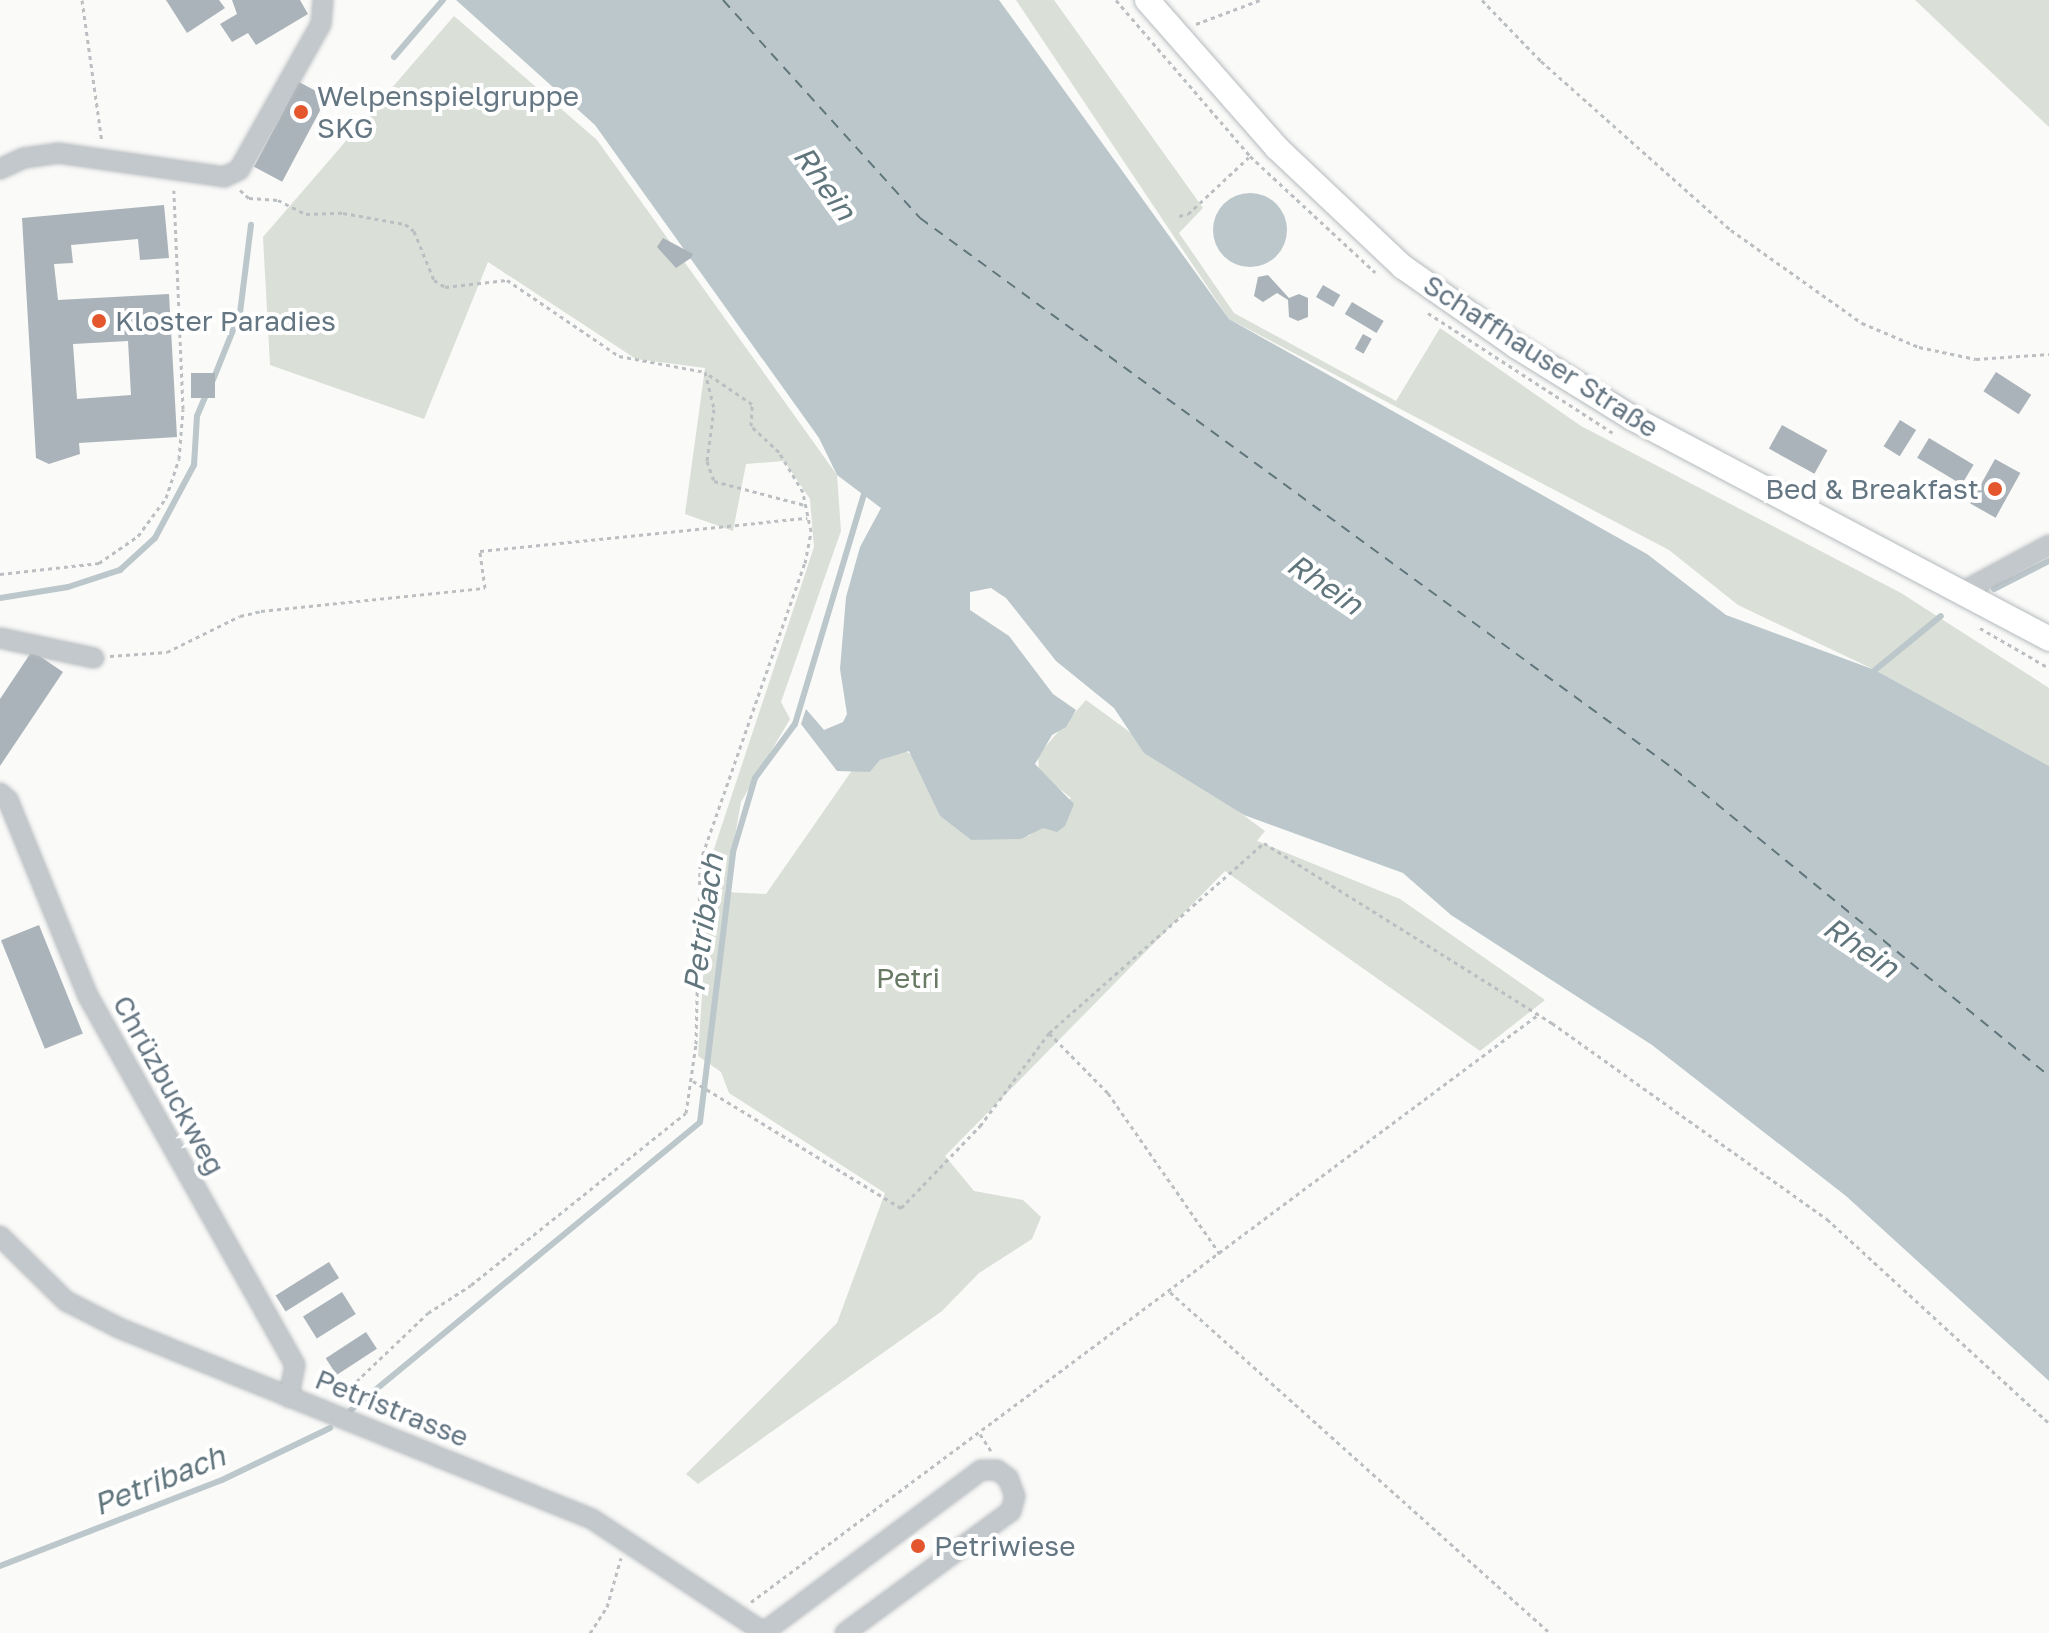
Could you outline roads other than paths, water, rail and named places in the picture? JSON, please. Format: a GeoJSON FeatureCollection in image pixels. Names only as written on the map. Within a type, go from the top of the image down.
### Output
{"type":"FeatureCollection","features":[{"type":"Feature","properties":{"kind":"main road","name":"Schaffhauser Straße"},"geometry":{"type":"LineString","coordinates":[[1147,0],[1277,148],[1341,210],[1403,267],[1493,331],[1632,418],[1964,591],[2049,639]]}},
{"type":"Feature","properties":{"kind":"street"},"geometry":{"type":"LineString","coordinates":[[0,169],[24,158],[58,153],[224,177],[239,170],[321,24],[323,0]]}},
{"type":"Feature","properties":{"kind":"street"},"geometry":{"type":"LineString","coordinates":[[1964,591],[2049,545]]}},
{"type":"Feature","properties":{"kind":"street"},"geometry":{"type":"LineString","coordinates":[[0,638],[94,658]]}},
{"type":"Feature","properties":{"kind":"street","name":"Chrüzbuckweg"},"geometry":{"type":"LineString","coordinates":[[0,793],[8,800],[88,996],[295,1365],[289,1397]]}},
{"type":"Feature","properties":{"kind":"street","name":"Petristrasse"},"geometry":{"type":"LineString","coordinates":[[0,1236],[66,1301],[191,1360],[592,1519],[738,1612],[765,1633]]}},
{"type":"Feature","properties":{"kind":"street"},"geometry":{"type":"LineString","coordinates":[[765,1633],[981,1470],[997,1470],[1008,1478],[1015,1496],[1011,1511],[845,1633]]}},
{"type":"Feature","properties":{"kind":"water","name":"Rhein"},"geometry":{"type":"Polygon","coordinates":[[[456,0],[999,0],[1229,319],[1647,554],[1726,615],[1875,670],[2049,766],[2049,1381],[1846,1196],[1652,1045],[1451,915],[1403,873],[1244,815],[1144,753],[1114,708],[1056,661],[1006,598],[991,588],[970,592],[970,610],[1009,636],[1053,694],[1076,710],[1066,727],[1052,735],[1035,764],[1074,804],[1065,826],[1057,832],[1043,828],[1021,839],[971,840],[940,816],[909,751],[880,760],[870,772],[837,771],[801,724],[806,709],[824,730],[843,722],[847,714],[840,669],[846,597],[860,547],[881,508],[837,475],[819,438],[595,125],[456,0]]]}},
{"type":"Feature","properties":{"kind":"water"},"geometry":{"type":"Polygon","coordinates":[[[1250,193],[1264,196],[1276,204],[1284,216],[1287,230],[1284,244],[1276,256],[1264,264],[1250,267],[1236,264],[1224,256],[1216,244],[1213,230],[1216,216],[1224,204],[1236,196],[1250,193]]]}},
{"type":"Feature","properties":{"kind":"waterway"},"geometry":{"type":"LineString","coordinates":[[394,57],[443,0]]}},
{"type":"Feature","properties":{"kind":"waterway"},"geometry":{"type":"LineString","coordinates":[[213,380],[240,313],[251,225]]}},
{"type":"Feature","properties":{"kind":"waterway"},"geometry":{"type":"LineString","coordinates":[[0,598],[68,587],[120,570],[155,538],[194,465],[197,416],[207,393]]}},
{"type":"Feature","properties":{"kind":"waterway","name":"Petribach"},"geometry":{"type":"LineString","coordinates":[[351,1410],[700,1122],[733,852],[755,778],[795,724],[865,490]]}},
{"type":"Feature","properties":{"kind":"waterway"},"geometry":{"type":"LineString","coordinates":[[1994,589],[2049,561]]}},
{"type":"Feature","properties":{"kind":"waterway"},"geometry":{"type":"LineString","coordinates":[[1875,670],[1941,616]]}},
{"type":"Feature","properties":{"kind":"waterway","name":"Petribach"},"geometry":{"type":"LineString","coordinates":[[0,1566],[222,1480],[330,1428]]}},
{"type":"Feature","properties":{"kind":"place","name":"Welpenspielgruppe SKG"},"geometry":{"type":"Point","coordinates":[301,112]}},
{"type":"Feature","properties":{"kind":"place","name":"Kloster Paradies"},"geometry":{"type":"Point","coordinates":[99,321]}},
{"type":"Feature","properties":{"kind":"place","name":"Bed & Breakfast"},"geometry":{"type":"Point","coordinates":[1995,489]}},
{"type":"Feature","properties":{"kind":"place","name":"Petriwiese"},"geometry":{"type":"Point","coordinates":[918,1546]}},
{"type":"Feature","properties":{"kind":"park label","name":"Petri"},"geometry":{"type":"Point","coordinates":[908,978]}}]}
